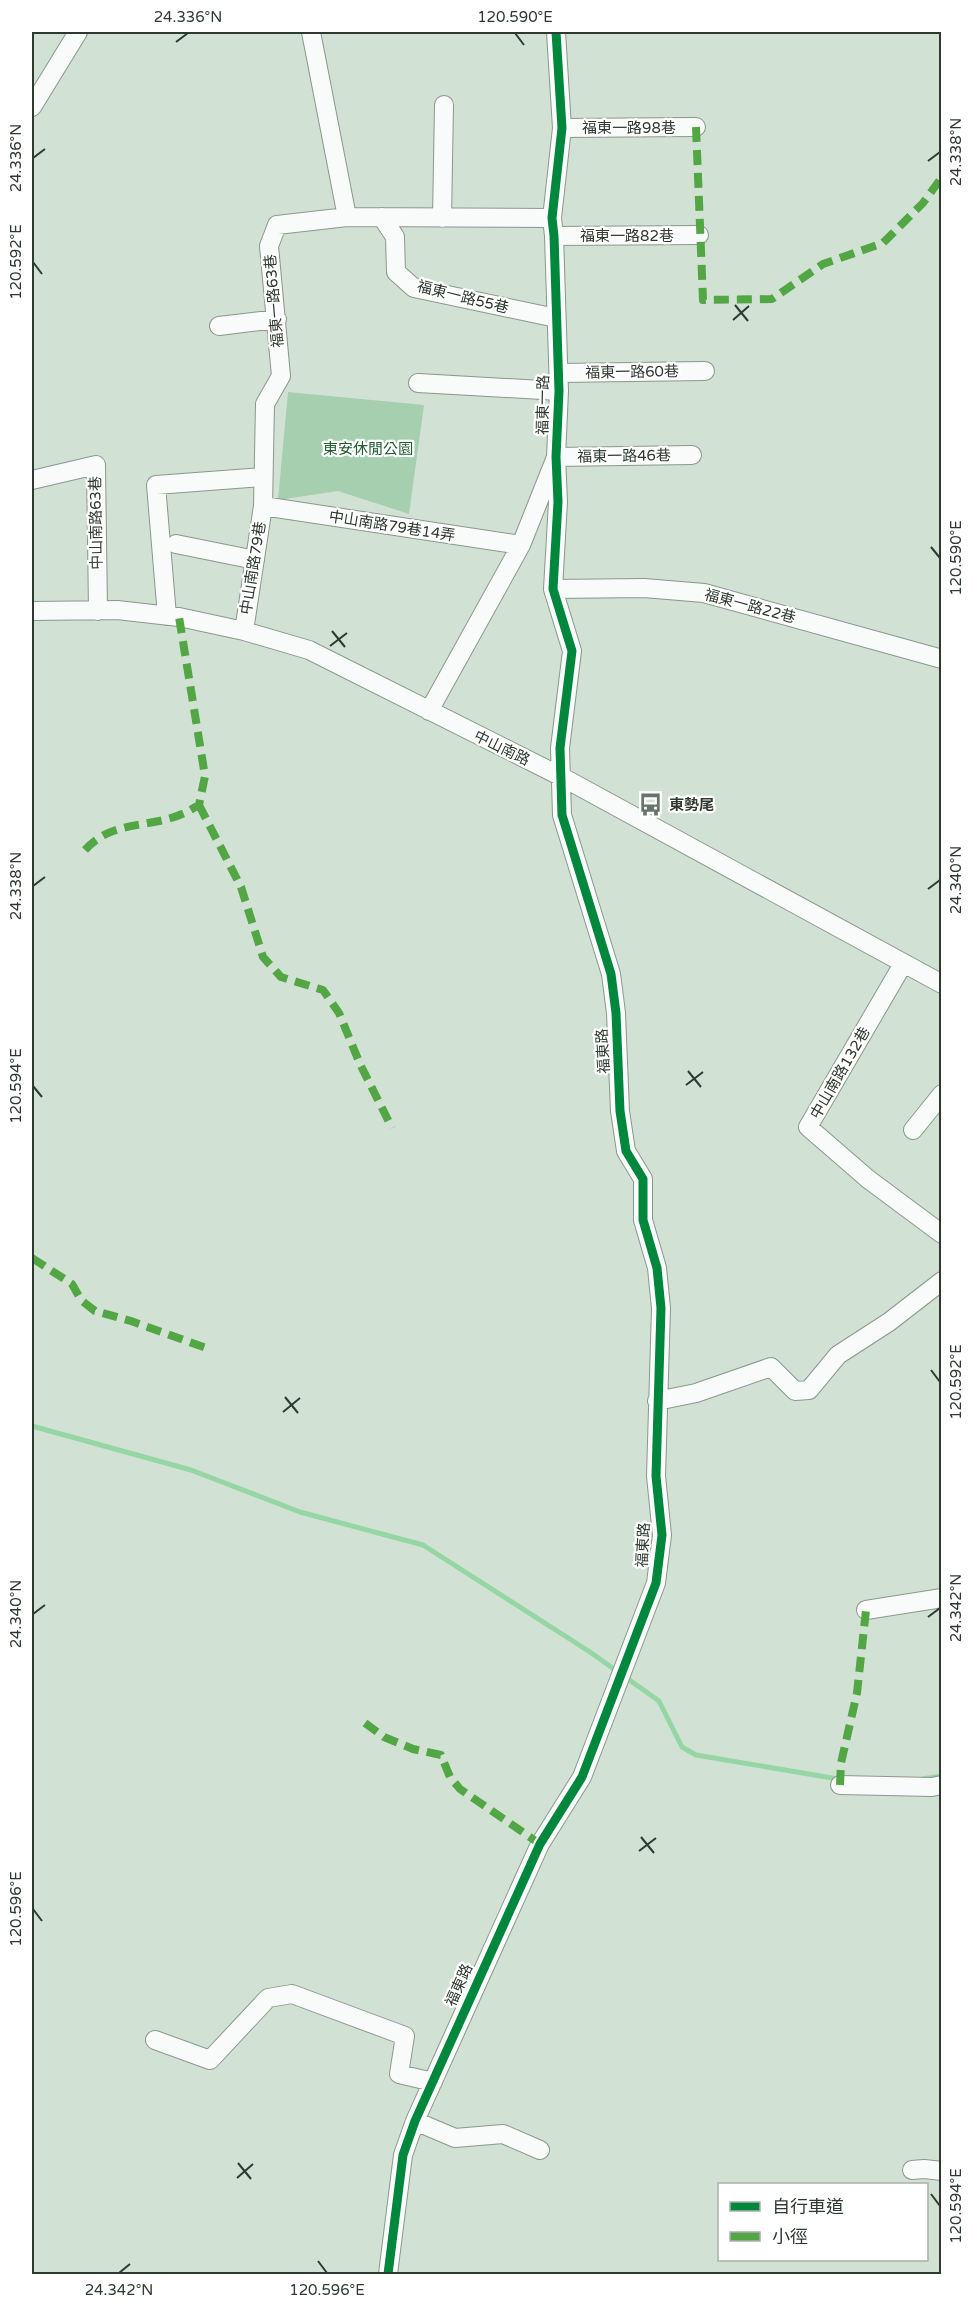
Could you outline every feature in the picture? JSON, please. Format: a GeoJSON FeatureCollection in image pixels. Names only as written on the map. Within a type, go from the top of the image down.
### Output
{"type":"FeatureCollection","features":[{"type":"Feature","properties":{"kind":"street"},"geometry":{"type":"LineString","coordinates":[[32,107],[78,32]]}},
{"type":"Feature","properties":{"kind":"street"},"geometry":{"type":"LineString","coordinates":[[311,32],[347,217]]}},
{"type":"Feature","properties":{"kind":"street","name":"福東一路"},"geometry":{"type":"LineString","coordinates":[[556,32],[562,128],[553,227],[559,373],[556,457],[558,502],[553,589],[572,651],[560,748],[562,777]]}},
{"type":"Feature","properties":{"kind":"street"},"geometry":{"type":"LineString","coordinates":[[442,218],[444,105]]}},
{"type":"Feature","properties":{"kind":"street","name":"福東一路98巷"},"geometry":{"type":"LineString","coordinates":[[562,128],[696,127]]}},
{"type":"Feature","properties":{"kind":"street","name":"福東一路63巷"},"geometry":{"type":"LineString","coordinates":[[263,506],[265,404],[281,376],[269,246],[277,225],[347,217],[382,217],[442,218],[553,227]]}},
{"type":"Feature","properties":{"kind":"street","name":"福東一路55巷"},"geometry":{"type":"LineString","coordinates":[[382,217],[395,237],[396,272],[414,288],[556,318]]}},
{"type":"Feature","properties":{"kind":"street","name":"福東一路82巷"},"geometry":{"type":"LineString","coordinates":[[553,227],[699,235]]}},
{"type":"Feature","properties":{"kind":"street"},"geometry":{"type":"LineString","coordinates":[[219,326],[277,319]]}},
{"type":"Feature","properties":{"kind":"street","name":"福東一路60巷"},"geometry":{"type":"LineString","coordinates":[[559,373],[705,371]]}},
{"type":"Feature","properties":{"kind":"street"},"geometry":{"type":"LineString","coordinates":[[418,383],[559,391]]}},
{"type":"Feature","properties":{"kind":"street","name":"福東一路46巷"},"geometry":{"type":"LineString","coordinates":[[556,457],[692,455]]}},
{"type":"Feature","properties":{"kind":"street"},"geometry":{"type":"LineString","coordinates":[[429,711],[521,545],[556,457]]}},
{"type":"Feature","properties":{"kind":"street","name":"中山南路63巷"},"geometry":{"type":"LineString","coordinates":[[32,480],[96,465],[98,611]]}},
{"type":"Feature","properties":{"kind":"street"},"geometry":{"type":"LineString","coordinates":[[168,616],[156,485],[263,477]]}},
{"type":"Feature","properties":{"kind":"street","name":"中山南路79巷14弄"},"geometry":{"type":"LineString","coordinates":[[263,506],[521,545]]}},
{"type":"Feature","properties":{"kind":"street","name":"中山南路79巷"},"geometry":{"type":"LineString","coordinates":[[244,631],[263,506]]}},
{"type":"Feature","properties":{"kind":"street"},"geometry":{"type":"LineString","coordinates":[[176,544],[255,560]]}},
{"type":"Feature","properties":{"kind":"street","name":"福東一路22巷"},"geometry":{"type":"LineString","coordinates":[[553,589],[644,588],[704,593],[942,658]]}},
{"type":"Feature","properties":{"kind":"street","name":"中山南路"},"geometry":{"type":"LineString","coordinates":[[32,611],[117,610],[168,616],[244,631],[309,650],[562,777],[942,984]]}},
{"type":"Feature","properties":{"kind":"street","name":"福東路"},"geometry":{"type":"LineString","coordinates":[[388,2274],[403,2155],[415,2121],[540,1844],[582,1777],[656,1583],[662,1535],[656,1476],[661,1308],[657,1268],[643,1220],[643,1179],[626,1151],[620,1111],[616,1013],[611,974],[562,815],[562,777]]}},
{"type":"Feature","properties":{"kind":"street","name":"中山南路132巷"},"geometry":{"type":"LineString","coordinates":[[903,964],[808,1127],[868,1179],[942,1234]]}},
{"type":"Feature","properties":{"kind":"street"},"geometry":{"type":"LineString","coordinates":[[913,1130],[942,1094]]}},
{"type":"Feature","properties":{"kind":"street"},"geometry":{"type":"LineString","coordinates":[[657,1401],[696,1394],[771,1366],[795,1391],[809,1390],[838,1355],[890,1322],[942,1281]]}},
{"type":"Feature","properties":{"kind":"street"},"geometry":{"type":"LineString","coordinates":[[866,1610],[942,1598]]}},
{"type":"Feature","properties":{"kind":"street"},"geometry":{"type":"LineString","coordinates":[[840,1785],[932,1787],[942,1785]]}},
{"type":"Feature","properties":{"kind":"street"},"geometry":{"type":"LineString","coordinates":[[155,2040],[210,2060],[268,1998],[292,1994],[405,2036],[399,2074],[433,2082]]}},
{"type":"Feature","properties":{"kind":"street"},"geometry":{"type":"LineString","coordinates":[[415,2121],[455,2138],[503,2134],[540,2150]]}},
{"type":"Feature","properties":{"kind":"street"},"geometry":{"type":"LineString","coordinates":[[912,2170],[942,2171]]}},
{"type":"Feature","properties":{"kind":"green space","name":"東安休閒公園"},"geometry":{"type":"Polygon","coordinates":[[[288,392],[424,405],[409,514],[338,491],[278,500],[288,392]]]}},
{"type":"Feature","properties":{"kind":"waterway"},"geometry":{"type":"LineString","coordinates":[[32,1426],[191,1470],[300,1512],[423,1545],[590,1652],[659,1701],[682,1747],[696,1755],[838,1779]]}},
{"type":"Feature","properties":{"kind":"waterway"},"geometry":{"type":"LineString","coordinates":[[922,1779],[942,1776]]}},
{"type":"Feature","properties":{"kind":"marked path"},"geometry":{"type":"LineString","coordinates":[[696,127],[703,300],[772,299],[823,264],[883,243],[923,203],[942,177]]}},
{"type":"Feature","properties":{"kind":"marked path"},"geometry":{"type":"LineString","coordinates":[[85,850],[107,833],[169,819],[199,805],[205,776],[179,617]]}},
{"type":"Feature","properties":{"kind":"marked path"},"geometry":{"type":"LineString","coordinates":[[199,805],[241,887],[263,957],[281,977],[323,990],[339,1013],[360,1064],[392,1128]]}},
{"type":"Feature","properties":{"kind":"marked path"},"geometry":{"type":"LineString","coordinates":[[32,1258],[72,1284],[81,1300],[95,1311],[131,1321],[209,1349]]}},
{"type":"Feature","properties":{"kind":"marked path"},"geometry":{"type":"LineString","coordinates":[[840,1785],[841,1763],[857,1693],[866,1610]]}},
{"type":"Feature","properties":{"kind":"marked path"},"geometry":{"type":"LineString","coordinates":[[365,1723],[384,1737],[413,1749],[441,1755],[450,1777],[460,1789],[540,1844]]}},
{"type":"Feature","properties":{"kind":"cycle path"},"geometry":{"type":"LineString","coordinates":[[388,2274],[403,2155],[415,2121],[540,1844],[582,1777],[656,1583],[662,1535],[656,1476],[661,1308],[657,1268],[643,1220],[643,1179],[626,1151],[620,1111],[616,1013],[611,974],[562,815],[560,748],[572,651],[553,589],[558,502],[556,457],[559,391],[552,218],[562,128],[556,32]]}},
{"type":"Feature","properties":{"kind":"place","name":"東勢尾"},"geometry":{"type":"Point","coordinates":[651,805]}}]}
